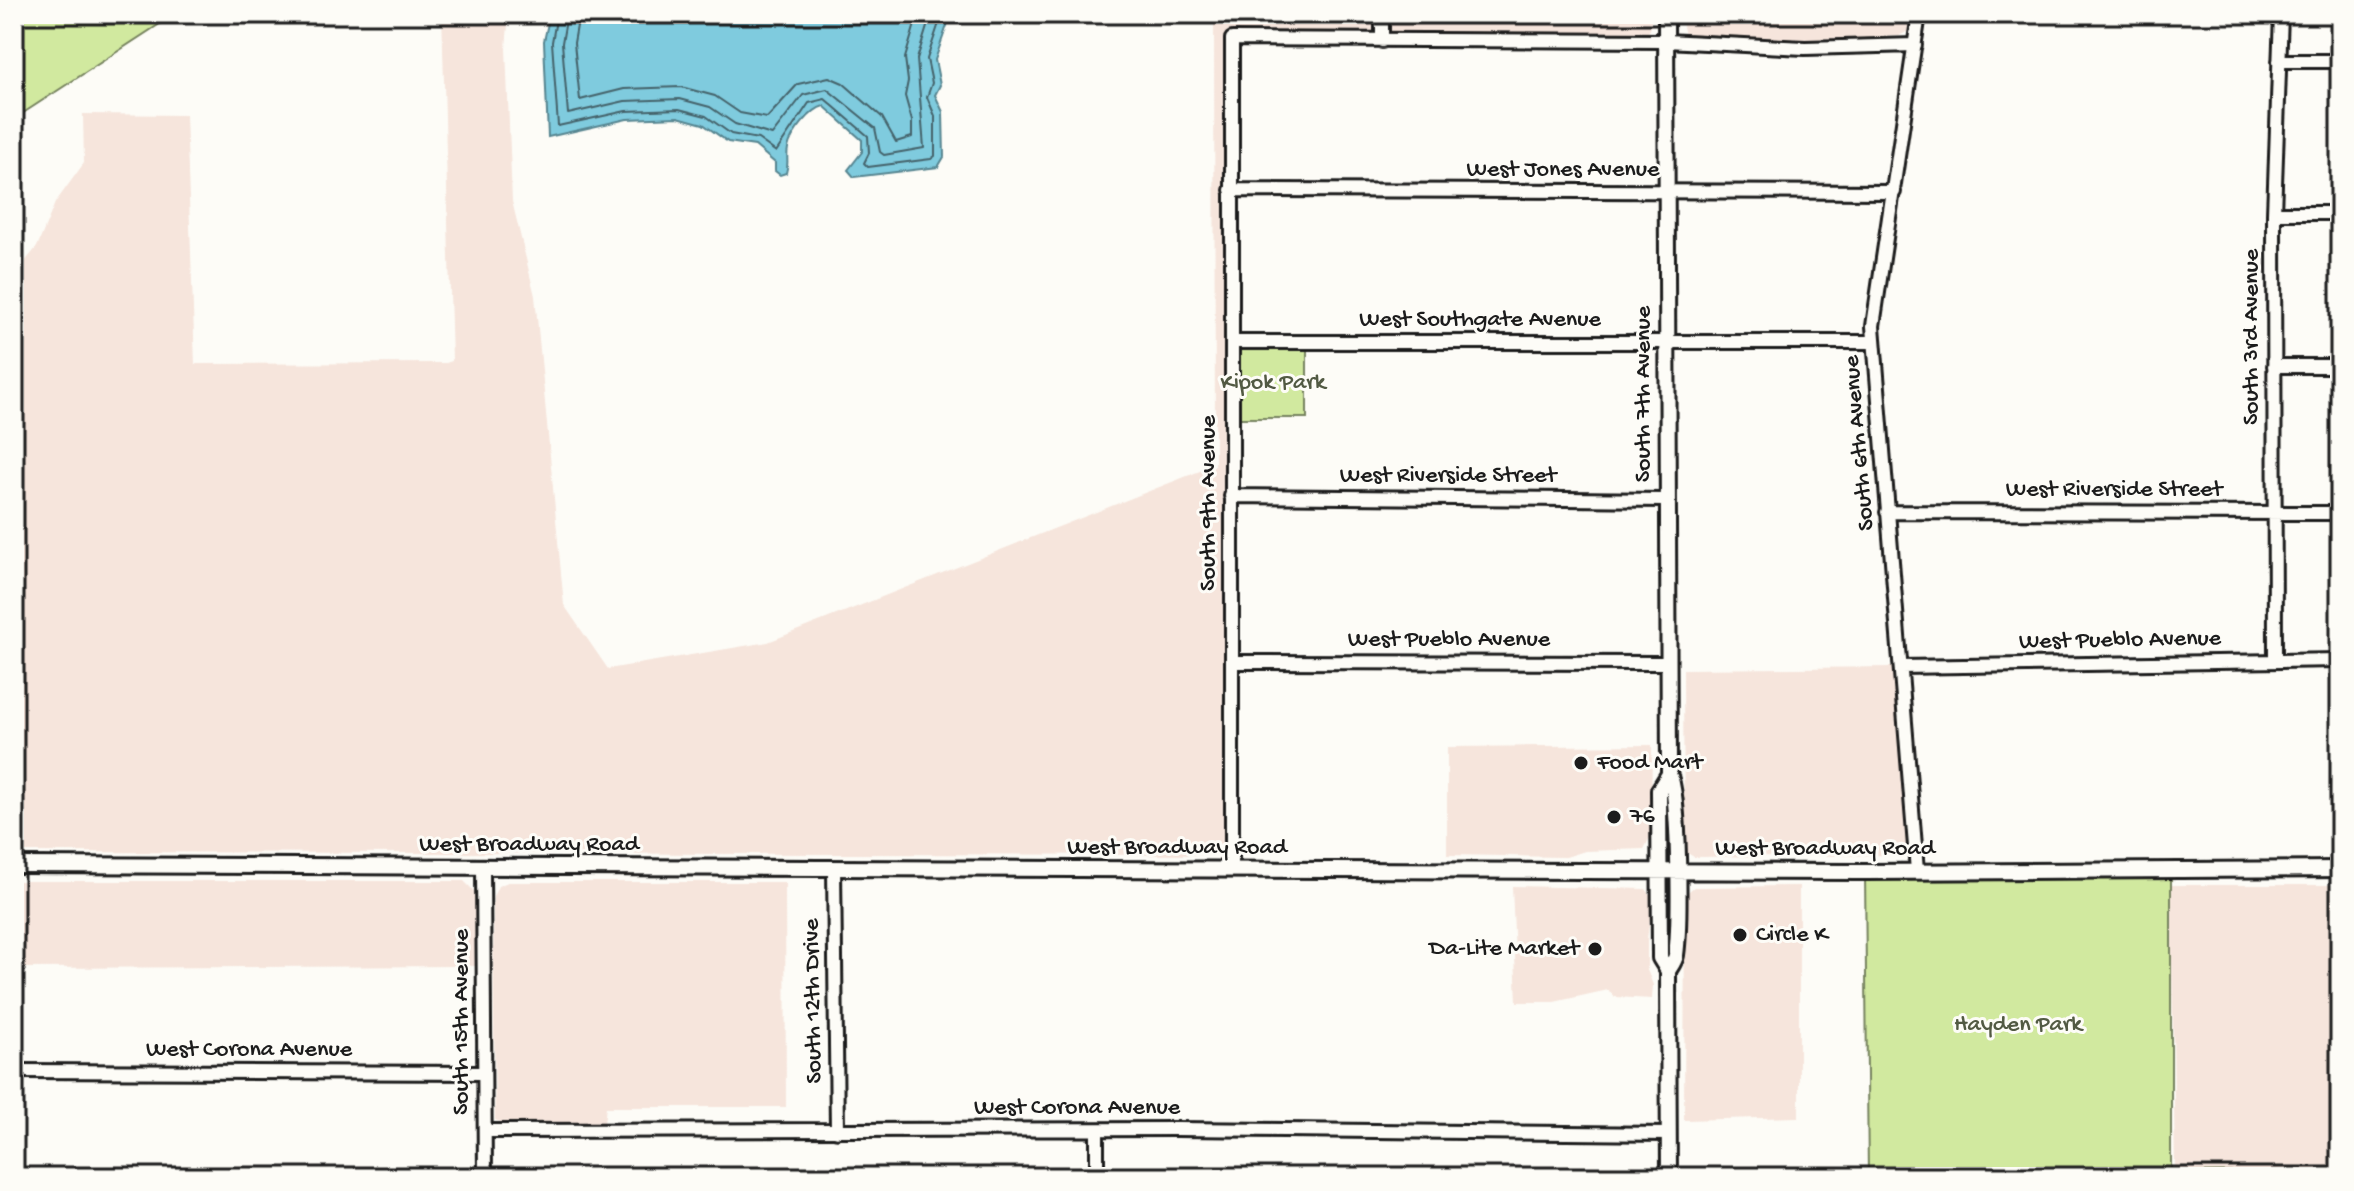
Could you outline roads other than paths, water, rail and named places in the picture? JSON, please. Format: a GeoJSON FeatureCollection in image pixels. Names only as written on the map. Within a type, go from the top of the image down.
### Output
{"type":"FeatureCollection","features":[{"type":"Feature","properties":{"kind":"main road","name":"South 7th Avenue"},"geometry":{"type":"LineString","coordinates":[[1666,14],[1667,663],[1669,774],[1676,786],[1677,871],[1676,958],[1668,971]]}},
{"type":"Feature","properties":{"kind":"main road","name":"South 7th Avenue"},"geometry":{"type":"LineString","coordinates":[[1669,774],[1659,790],[1660,958],[1668,971],[1669,1177]]}},
{"type":"Feature","properties":{"kind":"main road","name":"West Broadway Road"},"geometry":{"type":"LineString","coordinates":[[14,865],[1660,871],[2340,869]]}},
{"type":"Feature","properties":{"kind":"street"},"geometry":{"type":"LineString","coordinates":[[1382,14],[1382,41],[1666,41],[1805,48],[1915,45]]}},
{"type":"Feature","properties":{"kind":"street","name":"South 6th Avenue"},"geometry":{"type":"LineString","coordinates":[[1917,871],[1873,342],[1919,14]]}},
{"type":"Feature","properties":{"kind":"street","name":"South 3rd Avenue"},"geometry":{"type":"LineString","coordinates":[[2275,661],[2274,213],[2281,14]]}},
{"type":"Feature","properties":{"kind":"street","name":"South 9th Avenue"},"geometry":{"type":"LineString","coordinates":[[1232,870],[1232,39],[1382,41]]}},
{"type":"Feature","properties":{"kind":"street"},"geometry":{"type":"LineString","coordinates":[[2279,61],[2340,61]]}},
{"type":"Feature","properties":{"kind":"street","name":"West Jones Avenue"},"geometry":{"type":"LineString","coordinates":[[1231,190],[1894,192]]}},
{"type":"Feature","properties":{"kind":"street"},"geometry":{"type":"LineString","coordinates":[[2274,213],[2340,213]]}},
{"type":"Feature","properties":{"kind":"street","name":"West Southgate Avenue"},"geometry":{"type":"LineString","coordinates":[[1232,342],[1873,342]]}},
{"type":"Feature","properties":{"kind":"street"},"geometry":{"type":"LineString","coordinates":[[2274,366],[2340,366]]}},
{"type":"Feature","properties":{"kind":"street","name":"West Riverside Street"},"geometry":{"type":"LineString","coordinates":[[1231,496],[1665,500]]}},
{"type":"Feature","properties":{"kind":"street","name":"West Riverside Street"},"geometry":{"type":"LineString","coordinates":[[1887,512],[2340,513]]}},
{"type":"Feature","properties":{"kind":"street","name":"West Pueblo Avenue"},"geometry":{"type":"LineString","coordinates":[[1901,667],[2340,660]]}},
{"type":"Feature","properties":{"kind":"street","name":"West Pueblo Avenue"},"geometry":{"type":"LineString","coordinates":[[1232,662],[1667,663]]}},
{"type":"Feature","properties":{"kind":"street","name":"South 15th Avenue"},"geometry":{"type":"LineString","coordinates":[[483,867],[485,1177]]}},
{"type":"Feature","properties":{"kind":"street","name":"South 12th Drive"},"geometry":{"type":"LineString","coordinates":[[834,869],[837,1131]]}},
{"type":"Feature","properties":{"kind":"street","name":"West Corona Avenue"},"geometry":{"type":"LineString","coordinates":[[14,1071],[484,1073]]}},
{"type":"Feature","properties":{"kind":"street","name":"West Corona Avenue"},"geometry":{"type":"LineString","coordinates":[[485,1131],[1669,1134]]}},
{"type":"Feature","properties":{"kind":"street"},"geometry":{"type":"LineString","coordinates":[[1097,1131],[1097,1177]]}},
{"type":"Feature","properties":{"kind":"water"},"geometry":{"type":"Polygon","coordinates":[[[550,14],[951,14],[935,60],[940,85],[935,95],[943,112],[944,157],[938,167],[854,177],[848,170],[862,152],[862,140],[824,106],[808,117],[793,136],[788,148],[786,173],[780,175],[775,171],[775,163],[755,146],[728,142],[703,124],[678,117],[627,119],[548,137],[544,41],[550,14]]]}},
{"type":"Feature","properties":{"kind":"place","name":"Food Mart"},"geometry":{"type":"Point","coordinates":[1581,763]}},
{"type":"Feature","properties":{"kind":"place","name":"76"},"geometry":{"type":"Point","coordinates":[1614,817]}},
{"type":"Feature","properties":{"kind":"place","name":"Circle K"},"geometry":{"type":"Point","coordinates":[1740,935]}},
{"type":"Feature","properties":{"kind":"place","name":"Da-Lite Market"},"geometry":{"type":"Point","coordinates":[1595,949]}},
{"type":"Feature","properties":{"kind":"park label","name":"Kipok Park"},"geometry":{"type":"Point","coordinates":[1273,383]}},
{"type":"Feature","properties":{"kind":"park label","name":"Hayden Park"},"geometry":{"type":"Point","coordinates":[2018,1025]}}]}
